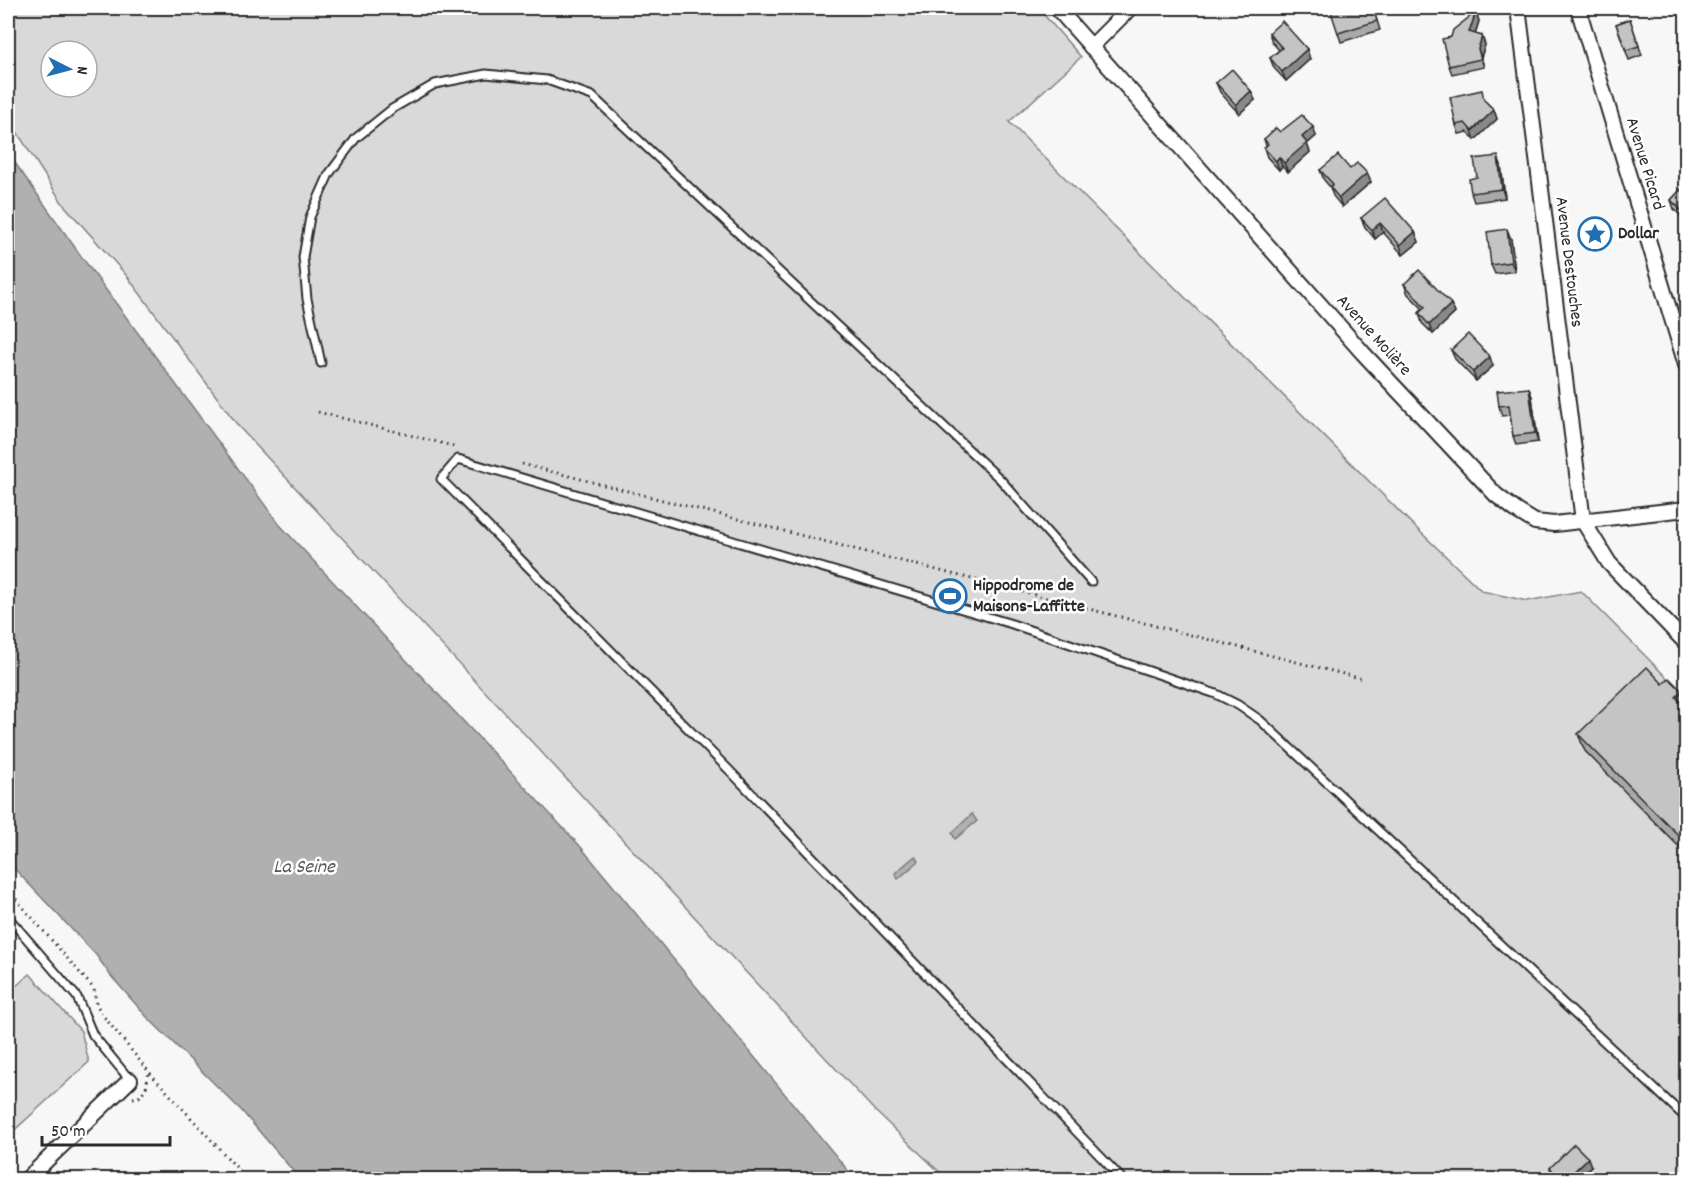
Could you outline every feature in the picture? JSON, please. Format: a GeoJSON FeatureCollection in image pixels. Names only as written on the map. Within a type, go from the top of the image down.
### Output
{"type":"FeatureCollection","features":[{"type":"Feature","properties":{"kind":"street","name":"Avenue Molière"},"geometry":{"type":"LineString","coordinates":[[1057,8],[1363,353],[1496,495],[1535,522],[1554,524],[1686,509]]}},
{"type":"Feature","properties":{"kind":"street"},"geometry":{"type":"LineString","coordinates":[[1091,47],[1130,8]]}},
{"type":"Feature","properties":{"kind":"street","name":"Avenue Destouches"},"geometry":{"type":"LineString","coordinates":[[1518,8],[1583,521]]}},
{"type":"Feature","properties":{"kind":"street","name":"Avenue Picard"},"geometry":{"type":"LineString","coordinates":[[1578,8],[1686,365]]}},
{"type":"Feature","properties":{"kind":"street"},"geometry":{"type":"LineString","coordinates":[[1583,521],[1609,563],[1686,643]]}},
{"type":"Feature","properties":{"kind":"street"},"geometry":{"type":"LineString","coordinates":[[26,1179],[130,1080]]}},
{"type":"Feature","properties":{"kind":"lane"},"geometry":{"type":"LineString","coordinates":[[321,363],[307,299],[303,257],[310,217],[329,174],[356,138],[392,108],[435,84],[486,74],[547,80],[592,96],[1000,479],[1091,582]]}},
{"type":"Feature","properties":{"kind":"lane"},"geometry":{"type":"LineString","coordinates":[[1123,1179],[732,773],[441,479],[458,459],[1012,624],[1216,694],[1238,705],[1260,720],[1686,1118]]}},
{"type":"Feature","properties":{"kind":"lane"},"geometry":{"type":"LineString","coordinates":[[8,917],[78,997],[93,1035],[130,1080]]}},
{"type":"Feature","properties":{"kind":"path"},"geometry":{"type":"LineString","coordinates":[[318,412],[457,447]]}},
{"type":"Feature","properties":{"kind":"path"},"geometry":{"type":"LineString","coordinates":[[515,462],[1363,679]]}},
{"type":"Feature","properties":{"kind":"path"},"geometry":{"type":"LineString","coordinates":[[8,890],[94,988],[96,1004],[105,1018],[149,1072],[248,1179]]}},
{"type":"Feature","properties":{"kind":"shaded area","name":"Hippodrome de Maisons-Laffitte"},"geometry":{"type":"Polygon","coordinates":[[[8,8],[1038,8],[1081,57],[1009,122],[1482,591],[1527,601],[1581,591],[1686,697],[1686,1179],[947,1179],[875,1111],[239,427],[127,276],[63,204],[8,118],[8,8]]]}},
{"type":"Feature","properties":{"kind":"shaded area"},"geometry":{"type":"Polygon","coordinates":[[[30,974],[81,1031],[89,1062],[8,1136],[8,993],[30,974]]]}},
{"type":"Feature","properties":{"kind":"water","name":"La Seine"},"geometry":{"type":"Polygon","coordinates":[[[8,153],[81,256],[279,524],[580,846],[855,1179],[300,1179],[241,1110],[147,1017],[96,955],[8,862],[8,153]]]}},
{"type":"Feature","properties":{"kind":"water"},"geometry":{"type":"Polygon","coordinates":[[[972,814],[977,821],[955,839],[952,833],[972,814]]]}},
{"type":"Feature","properties":{"kind":"water"},"geometry":{"type":"Polygon","coordinates":[[[915,856],[919,861],[898,879],[895,873],[915,856]]]}},
{"type":"Feature","properties":{"kind":"building"},"geometry":{"type":"Polygon","coordinates":[[[1345,8],[1373,8],[1377,21],[1338,33],[1331,12],[1345,8]]]}},
{"type":"Feature","properties":{"kind":"building"},"geometry":{"type":"Polygon","coordinates":[[[1476,12],[1469,32],[1482,36],[1478,49],[1481,59],[1449,66],[1442,39],[1451,37],[1453,30],[1476,12]]]}},
{"type":"Feature","properties":{"kind":"building"},"geometry":{"type":"Polygon","coordinates":[[[1630,19],[1639,46],[1626,50],[1616,24],[1630,19]]]}},
{"type":"Feature","properties":{"kind":"building"},"geometry":{"type":"Polygon","coordinates":[[[1282,21],[1307,49],[1282,72],[1270,58],[1282,48],[1269,33],[1282,21]]]}},
{"type":"Feature","properties":{"kind":"building"},"geometry":{"type":"Polygon","coordinates":[[[1232,69],[1251,91],[1236,105],[1216,83],[1232,69]]]}},
{"type":"Feature","properties":{"kind":"building"},"geometry":{"type":"Polygon","coordinates":[[[1482,90],[1484,100],[1494,110],[1472,131],[1465,123],[1456,125],[1450,97],[1482,90]]]}},
{"type":"Feature","properties":{"kind":"building"},"geometry":{"type":"Polygon","coordinates":[[[1302,115],[1313,127],[1302,137],[1307,143],[1284,163],[1279,157],[1276,161],[1264,148],[1268,144],[1264,139],[1276,128],[1280,132],[1302,115]]]}},
{"type":"Feature","properties":{"kind":"building"},"geometry":{"type":"Polygon","coordinates":[[[1338,155],[1350,169],[1357,163],[1367,173],[1339,198],[1330,187],[1333,184],[1320,170],[1338,155]]]}},
{"type":"Feature","properties":{"kind":"building"},"geometry":{"type":"Polygon","coordinates":[[[1498,156],[1502,189],[1471,193],[1469,179],[1477,177],[1474,159],[1498,156]]]}},
{"type":"Feature","properties":{"kind":"building"},"geometry":{"type":"Polygon","coordinates":[[[1686,184],[1686,215],[1671,200],[1686,184]]]}},
{"type":"Feature","properties":{"kind":"building"},"geometry":{"type":"Polygon","coordinates":[[[1385,198],[1415,232],[1400,245],[1380,223],[1372,230],[1361,218],[1385,198]]]}},
{"type":"Feature","properties":{"kind":"building"},"geometry":{"type":"Polygon","coordinates":[[[1507,229],[1511,262],[1491,265],[1487,232],[1507,229]]]}},
{"type":"Feature","properties":{"kind":"building"},"geometry":{"type":"Polygon","coordinates":[[[1419,270],[1451,304],[1429,325],[1419,313],[1425,307],[1404,284],[1419,270]]]}},
{"type":"Feature","properties":{"kind":"building"},"geometry":{"type":"Polygon","coordinates":[[[1468,334],[1490,357],[1473,372],[1451,350],[1468,334]]]}},
{"type":"Feature","properties":{"kind":"building"},"geometry":{"type":"Polygon","coordinates":[[[1529,388],[1535,433],[1513,436],[1509,405],[1499,406],[1497,391],[1529,388]]]}},
{"type":"Feature","properties":{"kind":"building"},"geometry":{"type":"Polygon","coordinates":[[[1647,667],[1663,684],[1669,678],[1682,691],[1676,697],[1686,708],[1686,843],[1578,734],[1647,667]]]}},
{"type":"Feature","properties":{"kind":"building"},"geometry":{"type":"Polygon","coordinates":[[[1574,1144],[1588,1158],[1566,1179],[1562,1179],[1550,1168],[1574,1144]]]}},
{"type":"Feature","properties":{"kind":"place","name":"Dollar"},"geometry":{"type":"Point","coordinates":[1595,234]}},
{"type":"Feature","properties":{"kind":"place","name":"Hippodrome de Maisons-Laffitte"},"geometry":{"type":"Point","coordinates":[950,596]}}]}
